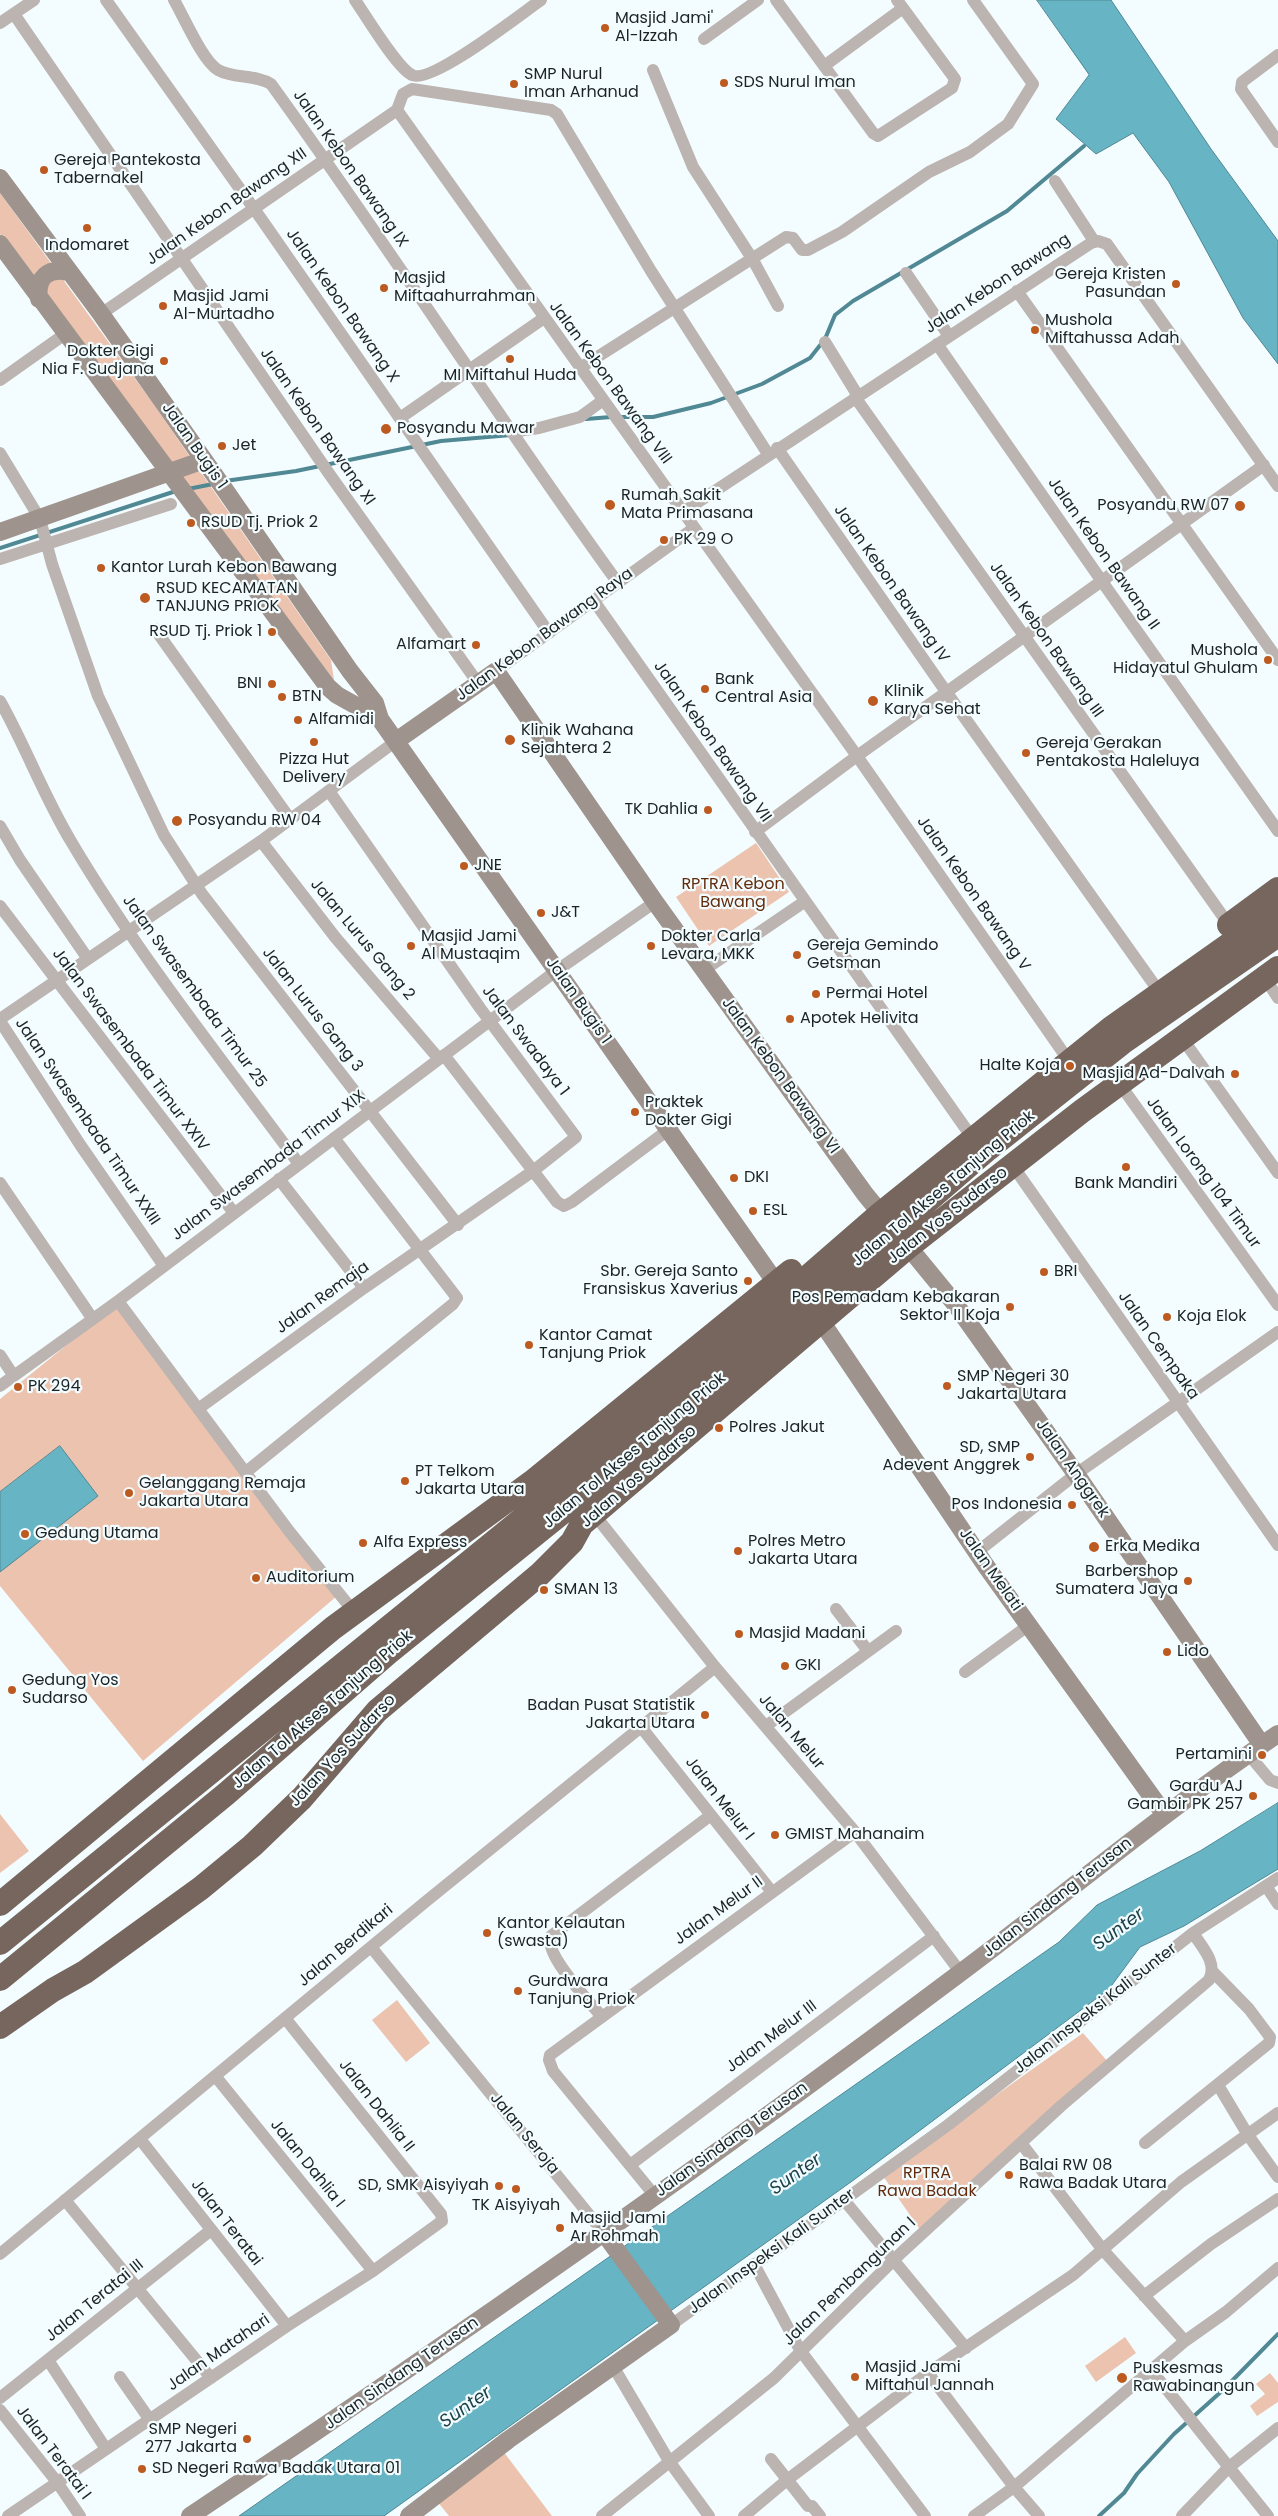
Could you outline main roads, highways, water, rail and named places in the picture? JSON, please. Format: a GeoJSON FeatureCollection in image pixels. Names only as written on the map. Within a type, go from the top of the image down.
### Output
{"type":"FeatureCollection","features":[{"type":"Feature","properties":{"kind":"highway"},"geometry":{"type":"LineString","coordinates":[[0,1904],[143,1784],[354,1612],[487,1516],[1062,1051],[1278,889]]}},
{"type":"Feature","properties":{"kind":"highway","name":"Jalan Tol Akses Tanjung Priok"},"geometry":{"type":"LineString","coordinates":[[0,1943],[611,1446],[880,1214],[1111,1028],[1278,910]]}},
{"type":"Feature","properties":{"kind":"highway"},"geometry":{"type":"LineString","coordinates":[[1190,1031],[1205,1016],[1226,967],[1278,927]]}},
{"type":"Feature","properties":{"kind":"highway","name":"Jalan Tol Akses Tanjung Priok"},"geometry":{"type":"LineString","coordinates":[[0,1979],[226,1794],[297,1740],[388,1653],[625,1462],[988,1149],[1122,1043],[1278,935]]}},
{"type":"Feature","properties":{"kind":"highway","name":"Jalan Yos Sudarso"},"geometry":{"type":"LineString","coordinates":[[0,2027],[53,1990],[93,1967],[201,1888],[252,1846],[302,1798],[394,1695],[540,1574],[572,1542],[588,1519],[908,1247],[1120,1083],[1271,973]]}},
{"type":"Feature","properties":{"kind":"highway"},"geometry":{"type":"LineString","coordinates":[[935,1154],[932,1175],[940,1192],[954,1202],[971,1200]]}},
{"type":"Feature","properties":{"kind":"highway"},"geometry":{"type":"LineString","coordinates":[[669,1370],[668,1390],[678,1408],[686,1414],[705,1419]]}},
{"type":"Feature","properties":{"kind":"highway"},"geometry":{"type":"LineString","coordinates":[[625,1406],[642,1408],[656,1418],[664,1433],[664,1450],[661,1457]]}},
{"type":"Feature","properties":{"kind":"highway"},"geometry":{"type":"LineString","coordinates":[[297,1740],[442,1629],[548,1542],[588,1519]]}},
{"type":"Feature","properties":{"kind":"water"},"geometry":{"type":"Polygon","coordinates":[[[1037,0],[1111,0],[1211,149],[1278,241],[1278,364],[1243,318],[1169,182],[1133,133],[1096,154],[1056,119],[1089,75],[1037,0]]]}},
{"type":"Feature","properties":{"kind":"water","name":"Gedung Utama"},"geometry":{"type":"Polygon","coordinates":[[[60,1446],[98,1496],[0,1572],[0,1492],[60,1446]]]}},
{"type":"Feature","properties":{"kind":"water","name":"Sunter"},"geometry":{"type":"Polygon","coordinates":[[[1278,1803],[1278,1869],[1184,1926],[1140,1947],[1109,1989],[855,2179],[384,2516],[239,2516],[1059,1942],[1097,1905],[1200,1851],[1278,1803]]]}},
{"type":"Feature","properties":{"kind":"waterway"},"geometry":{"type":"LineString","coordinates":[[618,417],[653,417],[711,403],[762,384],[810,358],[825,339],[835,315],[853,301],[1007,211],[1084,146]]}},
{"type":"Feature","properties":{"kind":"waterway"},"geometry":{"type":"LineString","coordinates":[[586,419],[611,417]]}},
{"type":"Feature","properties":{"kind":"waterway"},"geometry":{"type":"LineString","coordinates":[[225,481],[296,471],[441,441],[511,435]]}},
{"type":"Feature","properties":{"kind":"waterway"},"geometry":{"type":"LineString","coordinates":[[188,489],[213,484]]}},
{"type":"Feature","properties":{"kind":"waterway"},"geometry":{"type":"LineString","coordinates":[[0,548],[176,491]]}},
{"type":"Feature","properties":{"kind":"waterway"},"geometry":{"type":"LineString","coordinates":[[1099,2516],[1124,2493],[1137,2474],[1174,2434],[1223,2390],[1278,2334]]}},
{"type":"Feature","properties":{"kind":"place","name":"Masjid Jami' Al-Izzah"},"geometry":{"type":"Point","coordinates":[605,28]}},
{"type":"Feature","properties":{"kind":"place","name":"SDS Nurul Iman"},"geometry":{"type":"Point","coordinates":[724,83]}},
{"type":"Feature","properties":{"kind":"place","name":"SMP Nurul Iman Arhanud"},"geometry":{"type":"Point","coordinates":[514,84]}},
{"type":"Feature","properties":{"kind":"place","name":"Gereja Pantekosta Tabernakel"},"geometry":{"type":"Point","coordinates":[44,170]}},
{"type":"Feature","properties":{"kind":"place","name":"Indomaret"},"geometry":{"type":"Point","coordinates":[87,228]}},
{"type":"Feature","properties":{"kind":"place","name":"Gereja Kristen Pasundan"},"geometry":{"type":"Point","coordinates":[1176,284]}},
{"type":"Feature","properties":{"kind":"place","name":"Masjid Miftaahurrahman"},"geometry":{"type":"Point","coordinates":[384,288]}},
{"type":"Feature","properties":{"kind":"place","name":"Masjid Jami Al-Murtadho"},"geometry":{"type":"Point","coordinates":[163,306]}},
{"type":"Feature","properties":{"kind":"place","name":"Mushola Miftahussa Adah"},"geometry":{"type":"Point","coordinates":[1035,330]}},
{"type":"Feature","properties":{"kind":"place","name":"MI Miftahul Huda"},"geometry":{"type":"Point","coordinates":[510,359]}},
{"type":"Feature","properties":{"kind":"place","name":"Dokter Gigi Nia F. Sudjana"},"geometry":{"type":"Point","coordinates":[164,361]}},
{"type":"Feature","properties":{"kind":"place","name":"Posyandu Mawar"},"geometry":{"type":"Point","coordinates":[386,429]}},
{"type":"Feature","properties":{"kind":"place","name":"Jet"},"geometry":{"type":"Point","coordinates":[222,446]}},
{"type":"Feature","properties":{"kind":"place","name":"Rumah Sakit Mata Primasana"},"geometry":{"type":"Point","coordinates":[610,505]}},
{"type":"Feature","properties":{"kind":"place","name":"Posyandu RW 07"},"geometry":{"type":"Point","coordinates":[1240,506]}},
{"type":"Feature","properties":{"kind":"place","name":"RSUD Tj. Priok 2"},"geometry":{"type":"Point","coordinates":[191,523]}},
{"type":"Feature","properties":{"kind":"place","name":"PK 29 O"},"geometry":{"type":"Point","coordinates":[664,540]}},
{"type":"Feature","properties":{"kind":"place","name":"Kantor Lurah Kebon Bawang"},"geometry":{"type":"Point","coordinates":[101,568]}},
{"type":"Feature","properties":{"kind":"place","name":"RSUD KECAMATAN TANJUNG PRIOK"},"geometry":{"type":"Point","coordinates":[145,598]}},
{"type":"Feature","properties":{"kind":"place","name":"RSUD Tj. Priok 1"},"geometry":{"type":"Point","coordinates":[272,632]}},
{"type":"Feature","properties":{"kind":"place","name":"Alfamart"},"geometry":{"type":"Point","coordinates":[476,645]}},
{"type":"Feature","properties":{"kind":"place","name":"Mushola Hidayatul Ghulam"},"geometry":{"type":"Point","coordinates":[1268,660]}},
{"type":"Feature","properties":{"kind":"place","name":"BNI"},"geometry":{"type":"Point","coordinates":[272,684]}},
{"type":"Feature","properties":{"kind":"place","name":"Bank Central Asia"},"geometry":{"type":"Point","coordinates":[705,689]}},
{"type":"Feature","properties":{"kind":"place","name":"BTN"},"geometry":{"type":"Point","coordinates":[282,697]}},
{"type":"Feature","properties":{"kind":"place","name":"Klinik Karya Sehat"},"geometry":{"type":"Point","coordinates":[873,701]}},
{"type":"Feature","properties":{"kind":"place","name":"Alfamidi"},"geometry":{"type":"Point","coordinates":[298,720]}},
{"type":"Feature","properties":{"kind":"place","name":"Klinik Wahana Sejahtera 2"},"geometry":{"type":"Point","coordinates":[510,740]}},
{"type":"Feature","properties":{"kind":"place","name":"Pizza Hut Delivery"},"geometry":{"type":"Point","coordinates":[314,742]}},
{"type":"Feature","properties":{"kind":"place","name":"Gereja Gerakan Pentakosta Haleluya"},"geometry":{"type":"Point","coordinates":[1026,753]}},
{"type":"Feature","properties":{"kind":"place","name":"TK Dahlia"},"geometry":{"type":"Point","coordinates":[708,810]}},
{"type":"Feature","properties":{"kind":"place","name":"Posyandu RW 04"},"geometry":{"type":"Point","coordinates":[177,821]}},
{"type":"Feature","properties":{"kind":"place","name":"JNE"},"geometry":{"type":"Point","coordinates":[464,866]}},
{"type":"Feature","properties":{"kind":"place","name":"J&T"},"geometry":{"type":"Point","coordinates":[541,913]}},
{"type":"Feature","properties":{"kind":"place","name":"Masjid Jami Al Mustaqim"},"geometry":{"type":"Point","coordinates":[411,946]}},
{"type":"Feature","properties":{"kind":"place","name":"Dokter Carla Levara, MKK"},"geometry":{"type":"Point","coordinates":[651,946]}},
{"type":"Feature","properties":{"kind":"place","name":"Gereja Gemindo Getsman"},"geometry":{"type":"Point","coordinates":[797,955]}},
{"type":"Feature","properties":{"kind":"place","name":"Permai Hotel"},"geometry":{"type":"Point","coordinates":[816,994]}},
{"type":"Feature","properties":{"kind":"place","name":"Apotek Helivita"},"geometry":{"type":"Point","coordinates":[790,1019]}},
{"type":"Feature","properties":{"kind":"place","name":"Halte Koja"},"geometry":{"type":"Point","coordinates":[1070,1066]}},
{"type":"Feature","properties":{"kind":"place","name":"Masjid Ad-Dalvah"},"geometry":{"type":"Point","coordinates":[1235,1074]}},
{"type":"Feature","properties":{"kind":"place","name":"Praktek Dokter Gigi"},"geometry":{"type":"Point","coordinates":[635,1112]}},
{"type":"Feature","properties":{"kind":"place","name":"Bank Mandiri"},"geometry":{"type":"Point","coordinates":[1126,1167]}},
{"type":"Feature","properties":{"kind":"place","name":"DKI"},"geometry":{"type":"Point","coordinates":[734,1178]}},
{"type":"Feature","properties":{"kind":"place","name":"ESL"},"geometry":{"type":"Point","coordinates":[753,1211]}},
{"type":"Feature","properties":{"kind":"place","name":"BRI"},"geometry":{"type":"Point","coordinates":[1044,1272]}},
{"type":"Feature","properties":{"kind":"place","name":"Sbr. Gereja Santo Fransiskus Xaverius"},"geometry":{"type":"Point","coordinates":[748,1281]}},
{"type":"Feature","properties":{"kind":"place","name":"Pos Pemadam Kebakaran Sektor II Koja"},"geometry":{"type":"Point","coordinates":[1010,1307]}},
{"type":"Feature","properties":{"kind":"place","name":"Koja Elok"},"geometry":{"type":"Point","coordinates":[1167,1317]}},
{"type":"Feature","properties":{"kind":"place","name":"Kantor Camat Tanjung Priok"},"geometry":{"type":"Point","coordinates":[529,1345]}},
{"type":"Feature","properties":{"kind":"place","name":"SMP Negeri 30 Jakarta Utara"},"geometry":{"type":"Point","coordinates":[947,1386]}},
{"type":"Feature","properties":{"kind":"place","name":"PK 294"},"geometry":{"type":"Point","coordinates":[18,1387]}},
{"type":"Feature","properties":{"kind":"place","name":"Polres Jakut"},"geometry":{"type":"Point","coordinates":[719,1428]}},
{"type":"Feature","properties":{"kind":"place","name":"SD, SMP Adevent Anggrek"},"geometry":{"type":"Point","coordinates":[1030,1457]}},
{"type":"Feature","properties":{"kind":"place","name":"PT Telkom Jakarta Utara"},"geometry":{"type":"Point","coordinates":[405,1481]}},
{"type":"Feature","properties":{"kind":"place","name":"Gelanggang Remaja Jakarta Utara"},"geometry":{"type":"Point","coordinates":[129,1493]}},
{"type":"Feature","properties":{"kind":"place","name":"Pos Indonesia"},"geometry":{"type":"Point","coordinates":[1072,1505]}},
{"type":"Feature","properties":{"kind":"place","name":"Gedung Utama"},"geometry":{"type":"Point","coordinates":[25,1534]}},
{"type":"Feature","properties":{"kind":"place","name":"Alfa Express"},"geometry":{"type":"Point","coordinates":[363,1543]}},
{"type":"Feature","properties":{"kind":"place","name":"Erka Medika"},"geometry":{"type":"Point","coordinates":[1094,1547]}},
{"type":"Feature","properties":{"kind":"place","name":"Polres Metro Jakarta Utara"},"geometry":{"type":"Point","coordinates":[738,1551]}},
{"type":"Feature","properties":{"kind":"place","name":"Auditorium"},"geometry":{"type":"Point","coordinates":[256,1578]}},
{"type":"Feature","properties":{"kind":"place","name":"Barbershop Sumatera Jaya"},"geometry":{"type":"Point","coordinates":[1188,1581]}},
{"type":"Feature","properties":{"kind":"place","name":"SMAN 13"},"geometry":{"type":"Point","coordinates":[544,1590]}},
{"type":"Feature","properties":{"kind":"place","name":"Masjid Madani"},"geometry":{"type":"Point","coordinates":[739,1634]}},
{"type":"Feature","properties":{"kind":"place","name":"Lido"},"geometry":{"type":"Point","coordinates":[1167,1652]}},
{"type":"Feature","properties":{"kind":"place","name":"GKI"},"geometry":{"type":"Point","coordinates":[785,1666]}},
{"type":"Feature","properties":{"kind":"place","name":"Gedung Yos Sudarso"},"geometry":{"type":"Point","coordinates":[12,1690]}},
{"type":"Feature","properties":{"kind":"place","name":"Badan Pusat Statistik Jakarta Utara"},"geometry":{"type":"Point","coordinates":[705,1715]}},
{"type":"Feature","properties":{"kind":"place","name":"Pertamini"},"geometry":{"type":"Point","coordinates":[1262,1755]}},
{"type":"Feature","properties":{"kind":"place","name":"Gardu AJ Gambir PK 257"},"geometry":{"type":"Point","coordinates":[1253,1796]}},
{"type":"Feature","properties":{"kind":"place","name":"GMIST Mahanaim"},"geometry":{"type":"Point","coordinates":[775,1835]}},
{"type":"Feature","properties":{"kind":"place","name":"Kantor Kelautan (swasta)"},"geometry":{"type":"Point","coordinates":[487,1933]}},
{"type":"Feature","properties":{"kind":"place","name":"Gurdwara Tanjung Priok"},"geometry":{"type":"Point","coordinates":[518,1991]}},
{"type":"Feature","properties":{"kind":"place","name":"Balai RW 08 Rawa Badak Utara"},"geometry":{"type":"Point","coordinates":[1009,2175]}},
{"type":"Feature","properties":{"kind":"place","name":"SD, SMK Aisyiyah"},"geometry":{"type":"Point","coordinates":[499,2186]}},
{"type":"Feature","properties":{"kind":"place","name":"TK Aisyiyah"},"geometry":{"type":"Point","coordinates":[516,2189]}},
{"type":"Feature","properties":{"kind":"place","name":"Masjid Jami Ar Rohmah"},"geometry":{"type":"Point","coordinates":[560,2228]}},
{"type":"Feature","properties":{"kind":"place","name":"Masjid Jami Miftahul Jannah"},"geometry":{"type":"Point","coordinates":[855,2377]}},
{"type":"Feature","properties":{"kind":"place","name":"Puskesmas Rawabinangun"},"geometry":{"type":"Point","coordinates":[1122,2378]}},
{"type":"Feature","properties":{"kind":"place","name":"SMP Negeri 277 Jakarta"},"geometry":{"type":"Point","coordinates":[247,2439]}},
{"type":"Feature","properties":{"kind":"place","name":"SD Negeri Rawa Badak Utara 01"},"geometry":{"type":"Point","coordinates":[142,2469]}},
{"type":"Feature","properties":{"kind":"park label","name":"RPTRA Kebon Bawang"},"geometry":{"type":"Point","coordinates":[733,894]}},
{"type":"Feature","properties":{"kind":"park label","name":"RPTRA Rawa Badak"},"geometry":{"type":"Point","coordinates":[927,2183]}}]}
